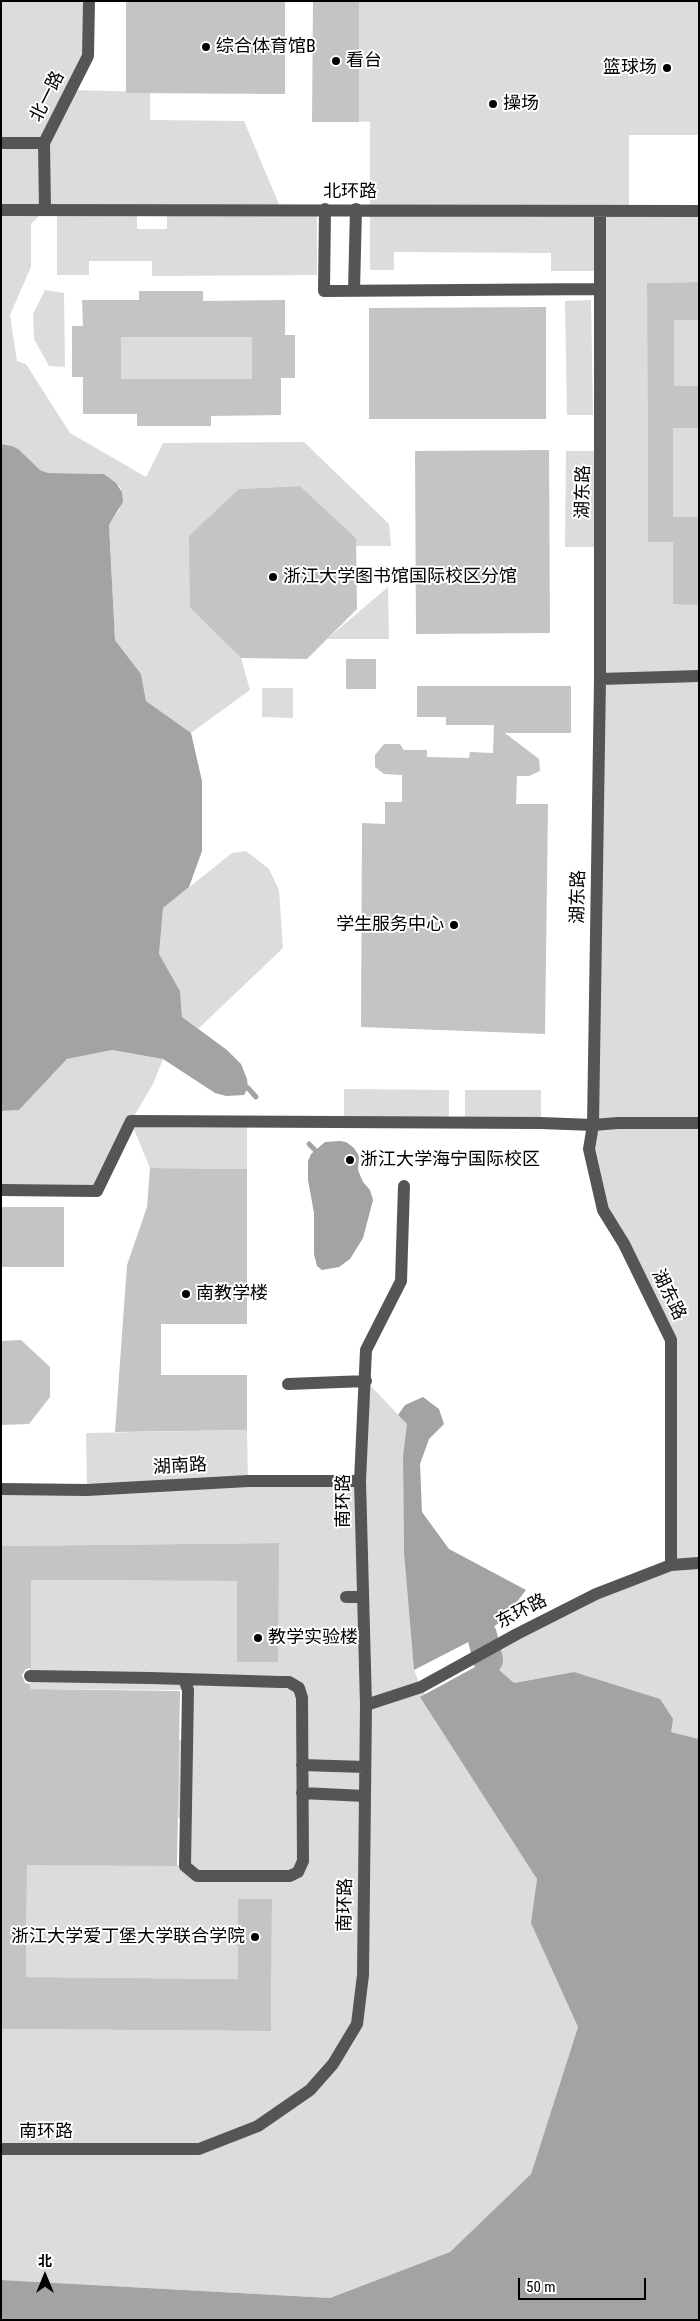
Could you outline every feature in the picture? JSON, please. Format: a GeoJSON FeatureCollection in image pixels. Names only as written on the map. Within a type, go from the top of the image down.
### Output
{"type":"FeatureCollection","features":[{"type":"Feature","properties":{"kind":"street","name":"北一路"},"geometry":{"type":"LineString","coordinates":[[45,210],[44,143],[88,56],[89,1]]}},
{"type":"Feature","properties":{"kind":"street"},"geometry":{"type":"LineString","coordinates":[[1,143],[44,143]]}},
{"type":"Feature","properties":{"kind":"street"},"geometry":{"type":"LineString","coordinates":[[325,209],[324,291],[600,289]]}},
{"type":"Feature","properties":{"kind":"street"},"geometry":{"type":"LineString","coordinates":[[354,291],[356,209]]}},
{"type":"Feature","properties":{"kind":"street","name":"北环路"},"geometry":{"type":"LineString","coordinates":[[1,210],[699,211]]}},
{"type":"Feature","properties":{"kind":"street","name":"湖东路"},"geometry":{"type":"LineString","coordinates":[[600,211],[600,679],[593,1125],[588,1149],[602,1210],[624,1244],[671,1340],[671,1565]]}},
{"type":"Feature","properties":{"kind":"street"},"geometry":{"type":"LineString","coordinates":[[600,679],[699,676]]}},
{"type":"Feature","properties":{"kind":"street"},"geometry":{"type":"LineString","coordinates":[[1,1190],[97,1191],[131,1121],[541,1123],[593,1125],[618,1123],[699,1123]]}},
{"type":"Feature","properties":{"kind":"street","name":"南环路"},"geometry":{"type":"LineString","coordinates":[[1,2150],[199,2149],[258,2126],[310,2090],[333,2064],[357,2024],[363,1975],[366,1705],[360,1481],[366,1350],[401,1281],[404,1186]]}},
{"type":"Feature","properties":{"kind":"street"},"geometry":{"type":"LineString","coordinates":[[288,1384],[366,1381]]}},
{"type":"Feature","properties":{"kind":"street","name":"湖南路"},"geometry":{"type":"LineString","coordinates":[[4,1486],[87,1490],[248,1481],[360,1481]]}},
{"type":"Feature","properties":{"kind":"street","name":"东环路"},"geometry":{"type":"LineString","coordinates":[[366,1705],[421,1688],[516,1634],[596,1594],[671,1565],[699,1563]]}},
{"type":"Feature","properties":{"kind":"street"},"geometry":{"type":"LineString","coordinates":[[346,1597],[363,1597]]}},
{"type":"Feature","properties":{"kind":"street"},"geometry":{"type":"LineString","coordinates":[[30,1676],[184,1679],[289,1682],[299,1688],[302,1698],[302,1861],[298,1872],[290,1876],[197,1876],[185,1866],[188,1690],[184,1679]]}},
{"type":"Feature","properties":{"kind":"street"},"geometry":{"type":"LineString","coordinates":[[302,1765],[365,1768]]}},
{"type":"Feature","properties":{"kind":"street"},"geometry":{"type":"LineString","coordinates":[[302,1793],[365,1796]]}},
{"type":"Feature","properties":{"kind":"shaded area"},"geometry":{"type":"Polygon","coordinates":[[[1,1],[89,1],[88,56],[71,90],[150,92],[150,120],[244,121],[281,209],[317,209],[317,275],[152,276],[152,261],[89,261],[89,275],[57,275],[57,210],[45,210],[31,224],[31,267],[10,315],[17,361],[26,364],[70,433],[146,477],[163,443],[304,442],[389,524],[391,546],[356,546],[356,538],[300,486],[240,489],[190,536],[190,608],[241,658],[250,690],[191,733],[146,701],[141,674],[115,640],[109,525],[120,509],[121,488],[104,474],[48,473],[40,470],[12,446],[1,444],[1,1]],[[167,209],[137,210],[137,229],[167,229],[167,209]]]}},
{"type":"Feature","properties":{"kind":"shaded area"},"geometry":{"type":"Polygon","coordinates":[[[352,1],[699,1],[699,135],[629,135],[629,211],[699,211],[699,282],[647,283],[648,542],[673,542],[699,605],[699,1739],[671,1732],[574,1672],[514,1683],[488,1660],[517,1634],[671,1565],[671,1340],[603,1210],[589,1149],[600,547],[565,547],[566,451],[600,451],[600,271],[551,271],[551,253],[394,252],[394,270],[370,270],[370,122],[351,121],[352,1]]]}},
{"type":"Feature","properties":{"kind":"shaded area"},"geometry":{"type":"Polygon","coordinates":[[[45,290],[64,293],[65,367],[49,366],[34,339],[33,314],[45,290]]]}},
{"type":"Feature","properties":{"kind":"shaded area"},"geometry":{"type":"Polygon","coordinates":[[[591,300],[593,415],[567,415],[565,301],[591,300]]]}},
{"type":"Feature","properties":{"kind":"shaded area"},"geometry":{"type":"Polygon","coordinates":[[[674,320],[699,320],[699,386],[674,386],[674,320]]]}},
{"type":"Feature","properties":{"kind":"shaded area"},"geometry":{"type":"Polygon","coordinates":[[[121,337],[252,337],[252,379],[121,379],[121,337]]]}},
{"type":"Feature","properties":{"kind":"shaded area"},"geometry":{"type":"Polygon","coordinates":[[[673,428],[699,428],[699,517],[673,517],[673,428]]]}},
{"type":"Feature","properties":{"kind":"shaded area"},"geometry":{"type":"Polygon","coordinates":[[[1,444],[18,449],[40,470],[48,473],[104,474],[116,483],[122,492],[123,502],[109,525],[115,640],[141,674],[146,701],[191,733],[202,781],[202,851],[189,887],[163,908],[159,954],[180,991],[182,1017],[227,1050],[241,1064],[247,1079],[248,1088],[244,1095],[226,1096],[215,1093],[163,1059],[112,1050],[67,1059],[19,1110],[1,1111],[1,444]]]}},
{"type":"Feature","properties":{"kind":"shaded area"},"geometry":{"type":"Polygon","coordinates":[[[388,587],[389,639],[327,639],[388,587]]]}},
{"type":"Feature","properties":{"kind":"shaded area"},"geometry":{"type":"Polygon","coordinates":[[[262,688],[293,688],[293,718],[262,717],[262,688]]]}},
{"type":"Feature","properties":{"kind":"shaded area"},"geometry":{"type":"Polygon","coordinates":[[[246,851],[269,869],[279,890],[283,948],[198,1029],[182,1017],[180,991],[159,954],[163,908],[232,853],[246,851]]]}},
{"type":"Feature","properties":{"kind":"shaded area"},"geometry":{"type":"Polygon","coordinates":[[[112,1050],[163,1059],[153,1084],[131,1121],[247,1122],[247,1169],[150,1168],[131,1122],[97,1191],[1,1190],[1,1111],[19,1110],[67,1059],[112,1050]]]}},
{"type":"Feature","properties":{"kind":"shaded area"},"geometry":{"type":"Polygon","coordinates":[[[344,1089],[449,1090],[449,1122],[344,1122],[344,1089]]]}},
{"type":"Feature","properties":{"kind":"shaded area"},"geometry":{"type":"Polygon","coordinates":[[[465,1090],[541,1090],[541,1123],[465,1122],[465,1090]]]}},
{"type":"Feature","properties":{"kind":"shaded area"},"geometry":{"type":"Polygon","coordinates":[[[325,1142],[346,1142],[354,1148],[359,1156],[358,1170],[363,1182],[370,1190],[373,1200],[363,1238],[350,1259],[339,1267],[322,1270],[317,1266],[314,1254],[314,1213],[308,1180],[308,1161],[311,1154],[325,1142]]]}},
{"type":"Feature","properties":{"kind":"shaded area"},"geometry":{"type":"Polygon","coordinates":[[[366,1381],[407,1424],[403,1456],[404,1553],[414,1670],[421,1687],[537,1879],[532,1923],[578,2027],[531,2174],[450,2252],[330,2298],[1,2280],[1,2029],[271,2031],[272,1899],[238,1899],[238,1979],[26,1977],[27,1865],[185,1865],[185,1818],[178,1818],[178,1740],[187,1739],[187,1690],[30,1689],[31,1580],[237,1581],[237,1662],[278,1662],[278,1543],[1,1546],[1,1489],[87,1490],[86,1433],[247,1430],[248,1481],[360,1481],[366,1381]]]}},
{"type":"Feature","properties":{"kind":"shaded area"},"geometry":{"type":"Polygon","coordinates":[[[423,1397],[439,1409],[444,1424],[429,1439],[420,1464],[422,1512],[449,1549],[526,1590],[503,1620],[482,1635],[414,1670],[404,1553],[403,1456],[407,1424],[398,1415],[405,1405],[423,1397]]]}},
{"type":"Feature","properties":{"kind":"shaded area"},"geometry":{"type":"Polygon","coordinates":[[[488,1660],[514,1683],[574,1672],[660,1699],[673,1719],[671,1732],[699,1739],[699,2320],[1,2320],[1,2280],[330,2298],[450,2252],[531,2174],[578,2027],[531,1923],[537,1879],[420,1697],[488,1660]]]}},
{"type":"Feature","properties":{"kind":"building","name":"综合体育馆B"},"geometry":{"type":"Polygon","coordinates":[[[126,1],[285,1],[285,94],[126,93],[126,1]]]}},
{"type":"Feature","properties":{"kind":"building","name":"看台"},"geometry":{"type":"Polygon","coordinates":[[[313,1],[359,1],[359,122],[312,122],[313,1]]]}},
{"type":"Feature","properties":{"kind":"building"},"geometry":{"type":"Polygon","coordinates":[[[699,282],[699,320],[674,320],[674,386],[699,386],[699,428],[673,428],[673,517],[699,517],[699,605],[673,604],[673,542],[648,542],[647,283],[699,282]]]}},
{"type":"Feature","properties":{"kind":"building"},"geometry":{"type":"Polygon","coordinates":[[[139,291],[203,291],[203,301],[285,300],[285,335],[295,335],[295,378],[281,378],[281,415],[211,416],[211,426],[137,426],[137,414],[83,414],[83,377],[72,377],[72,326],[83,326],[82,300],[139,300],[139,291]],[[121,337],[121,379],[252,379],[252,337],[121,337]]]}},
{"type":"Feature","properties":{"kind":"building"},"geometry":{"type":"Polygon","coordinates":[[[546,307],[546,419],[369,419],[369,308],[546,307]]]}},
{"type":"Feature","properties":{"kind":"building"},"geometry":{"type":"Polygon","coordinates":[[[549,450],[550,633],[416,634],[415,451],[549,450]]]}},
{"type":"Feature","properties":{"kind":"building","name":"浙江大学图书馆国际校区分馆"},"geometry":{"type":"Polygon","coordinates":[[[300,486],[356,538],[357,609],[307,659],[241,658],[190,608],[189,536],[239,489],[300,486]]]}},
{"type":"Feature","properties":{"kind":"building"},"geometry":{"type":"Polygon","coordinates":[[[346,659],[376,659],[376,689],[346,689],[346,659]]]}},
{"type":"Feature","properties":{"kind":"building","name":"学生服务中心"},"geometry":{"type":"Polygon","coordinates":[[[417,686],[571,686],[571,733],[505,733],[539,759],[540,771],[529,776],[517,776],[516,804],[548,804],[545,1034],[361,1027],[362,823],[385,824],[385,802],[402,802],[402,775],[384,774],[375,767],[375,755],[384,744],[400,744],[404,750],[427,750],[427,757],[469,758],[470,752],[493,753],[494,725],[446,725],[446,717],[417,717],[417,686]]]}},
{"type":"Feature","properties":{"kind":"building","name":"南教学楼"},"geometry":{"type":"Polygon","coordinates":[[[150,1168],[247,1169],[247,1324],[161,1324],[161,1375],[247,1375],[247,1430],[115,1432],[127,1265],[147,1207],[150,1168]]]}},
{"type":"Feature","properties":{"kind":"building"},"geometry":{"type":"Polygon","coordinates":[[[1,1207],[64,1207],[64,1267],[1,1267],[1,1207]]]}},
{"type":"Feature","properties":{"kind":"building"},"geometry":{"type":"Polygon","coordinates":[[[21,1340],[50,1367],[50,1397],[29,1424],[1,1425],[1,1341],[21,1340]]]}},
{"type":"Feature","properties":{"kind":"building"},"geometry":{"type":"Polygon","coordinates":[[[279,1543],[278,1662],[237,1662],[237,1581],[31,1580],[31,1668],[26,1669],[22,1675],[25,1683],[30,1684],[30,1689],[180,1691],[177,1866],[27,1865],[26,1977],[238,1979],[238,1899],[272,1899],[271,2031],[1,2029],[1,1546],[279,1543]]]}},
{"type":"Feature","properties":{"kind":"waterway"},"geometry":{"type":"LineString","coordinates":[[248,1088],[256,1097]]}},
{"type":"Feature","properties":{"kind":"waterway"},"geometry":{"type":"LineString","coordinates":[[309,1144],[315,1150]]}},
{"type":"Feature","properties":{"kind":"waterway"},"geometry":{"type":"LineString","coordinates":[[482,1635],[488,1660]]}},
{"type":"Feature","properties":{"kind":"place","name":"综合体育馆B"},"geometry":{"type":"Point","coordinates":[206,47]}},
{"type":"Feature","properties":{"kind":"place","name":"看台"},"geometry":{"type":"Point","coordinates":[336,61]}},
{"type":"Feature","properties":{"kind":"place","name":"篮球场"},"geometry":{"type":"Point","coordinates":[667,68]}},
{"type":"Feature","properties":{"kind":"place","name":"操场"},"geometry":{"type":"Point","coordinates":[493,104]}},
{"type":"Feature","properties":{"kind":"place","name":"浙江大学图书馆国际校区分馆"},"geometry":{"type":"Point","coordinates":[273,577]}},
{"type":"Feature","properties":{"kind":"place","name":"学生服务中心"},"geometry":{"type":"Point","coordinates":[454,925]}},
{"type":"Feature","properties":{"kind":"place","name":"浙江大学海宁国际校区"},"geometry":{"type":"Point","coordinates":[350,1160]}},
{"type":"Feature","properties":{"kind":"place","name":"南教学楼"},"geometry":{"type":"Point","coordinates":[186,1294]}},
{"type":"Feature","properties":{"kind":"place","name":"教学实验楼"},"geometry":{"type":"Point","coordinates":[258,1638]}},
{"type":"Feature","properties":{"kind":"place","name":"浙江大学爱丁堡大学联合学院"},"geometry":{"type":"Point","coordinates":[255,1937]}}]}
